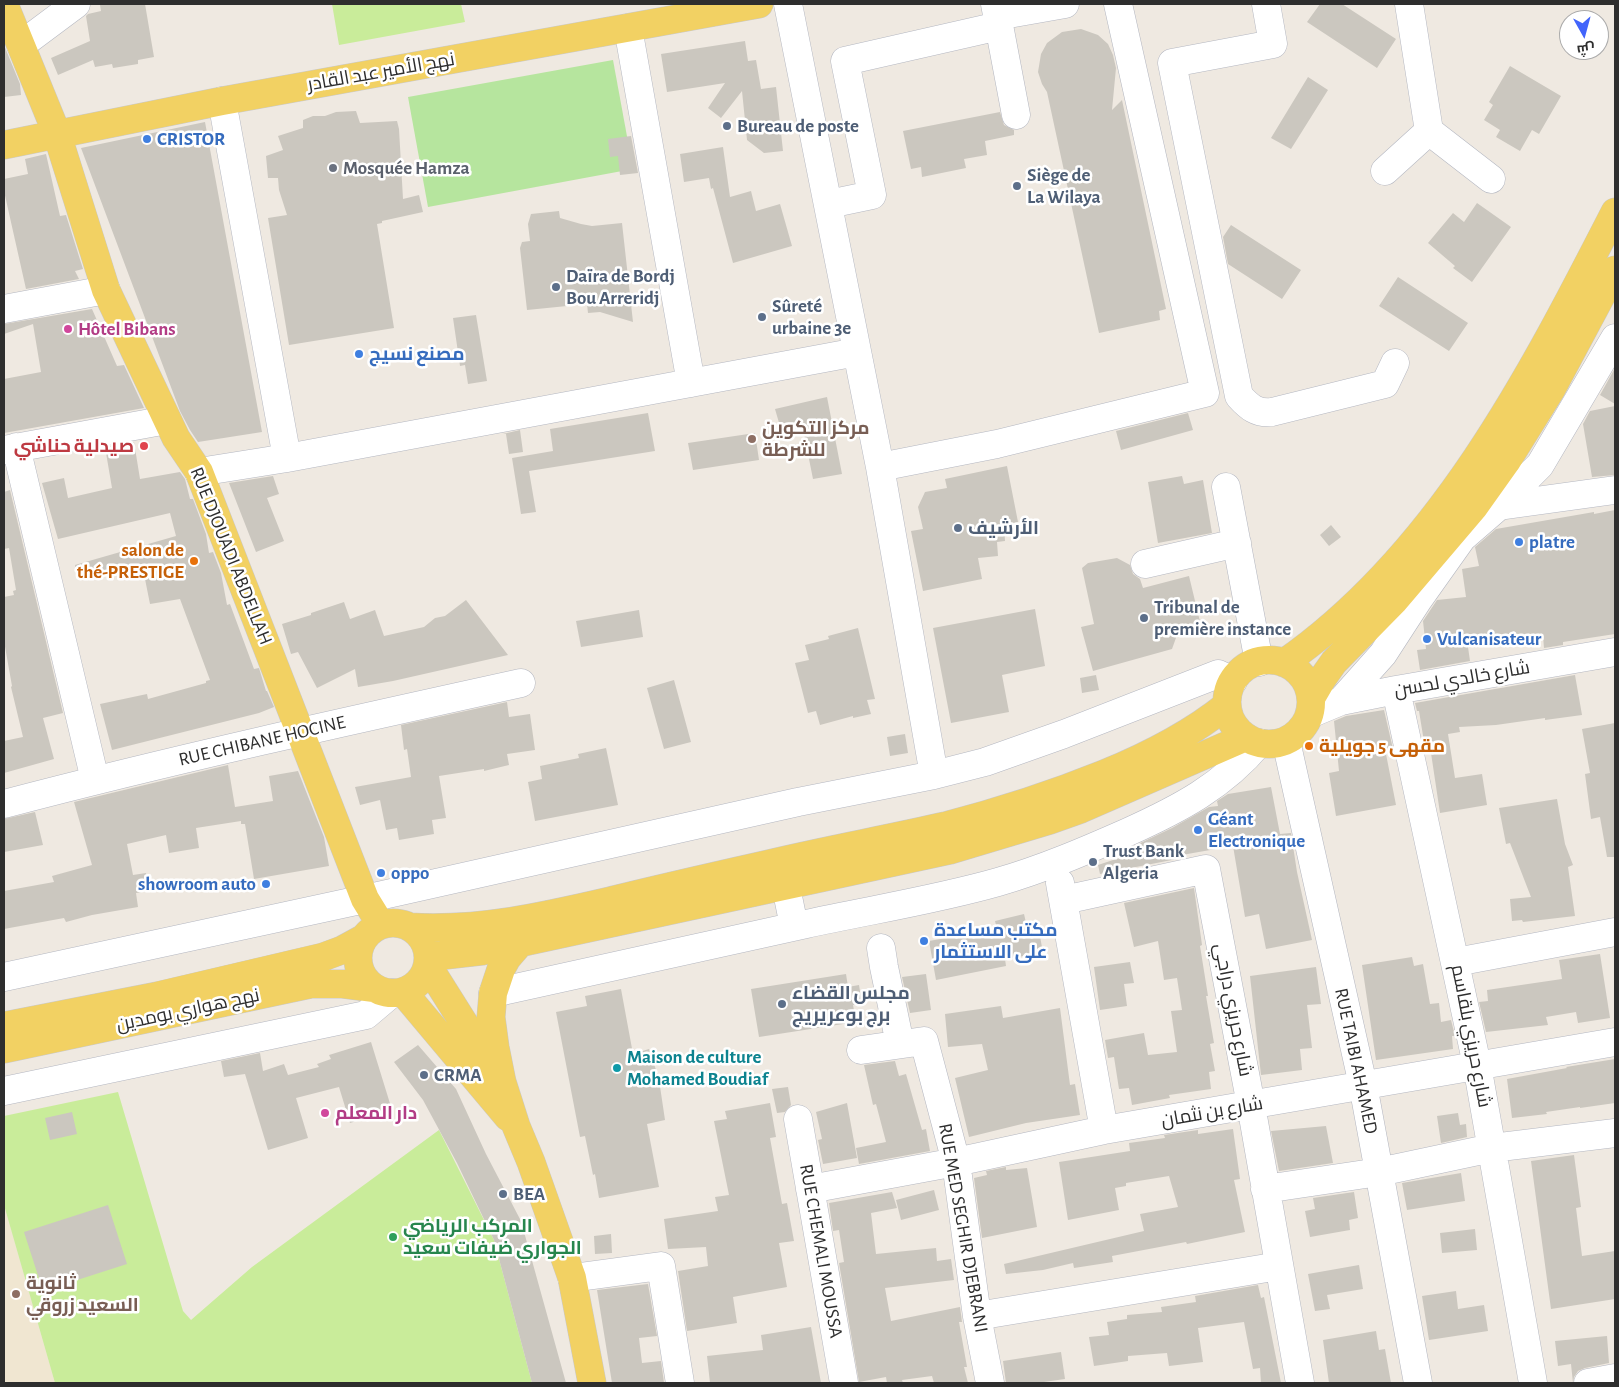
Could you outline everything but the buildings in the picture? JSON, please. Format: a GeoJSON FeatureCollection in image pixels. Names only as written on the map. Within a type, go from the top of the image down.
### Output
{"type":"FeatureCollection","features":[{"type":"Feature","properties":{"kind":"main road","name":"RUE DJOUADI ABDELLAH"},"geometry":{"type":"LineString","coordinates":[[4,4],[57,134],[106,290],[176,438],[199,472],[365,898],[372,932]]}},
{"type":"Feature","properties":{"kind":"main road","name":"نهج الأمير عبد القادر"},"geometry":{"type":"LineString","coordinates":[[4,145],[222,101],[759,4]]}},
{"type":"Feature","properties":{"kind":"main road"},"geometry":{"type":"LineString","coordinates":[[516,1126],[390,991],[366,980],[359,965],[359,948],[372,932],[391,922],[410,926],[456,928],[558,913],[782,860],[946,825],[994,813],[1041,798],[1125,765],[1166,746],[1192,731],[1230,693],[1244,669],[1272,662],[1310,645],[1352,608],[1411,545],[1444,504],[1522,384],[1554,329],[1615,212]]}},
{"type":"Feature","properties":{"kind":"main road"},"geometry":{"type":"LineString","coordinates":[[429,961],[786,887],[950,850],[1050,820],[1114,795],[1214,750],[1252,740],[1273,744],[1286,741],[1300,732],[1322,678],[1334,662],[1394,601],[1474,507],[1501,470],[1552,388],[1615,270]]}},
{"type":"Feature","properties":{"kind":"main road"},"geometry":{"type":"LineString","coordinates":[[1272,662],[1294,668],[1303,676],[1308,686],[1311,706]]}},
{"type":"Feature","properties":{"kind":"main road"},"geometry":{"type":"LineString","coordinates":[[1230,693],[1232,723],[1252,740]]}},
{"type":"Feature","properties":{"kind":"main road"},"geometry":{"type":"LineString","coordinates":[[782,860],[786,887]]}},
{"type":"Feature","properties":{"kind":"main road"},"geometry":{"type":"LineString","coordinates":[[410,926],[424,939],[429,961],[502,1082]]}},
{"type":"Feature","properties":{"kind":"main road","name":"نهج هواري بومدين"},"geometry":{"type":"LineString","coordinates":[[4,1026],[157,996],[303,962],[342,950],[372,932]]}},
{"type":"Feature","properties":{"kind":"main road"},"geometry":{"type":"LineString","coordinates":[[520,943],[507,958],[501,969],[493,993],[491,1003],[492,1032],[502,1082],[516,1126],[531,1162],[572,1278],[592,1383]]}},
{"type":"Feature","properties":{"kind":"main road"},"geometry":{"type":"LineString","coordinates":[[390,991],[419,982],[425,975],[429,961]]}},
{"type":"Feature","properties":{"kind":"main road","name":"نهج هواري بومدين"},"geometry":{"type":"LineString","coordinates":[[4,1049],[311,984],[343,984],[390,991]]}},
{"type":"Feature","properties":{"kind":"street"},"geometry":{"type":"LineString","coordinates":[[21,45],[76,4]]}},
{"type":"Feature","properties":{"kind":"street"},"geometry":{"type":"LineString","coordinates":[[788,4],[880,467],[934,775]]}},
{"type":"Feature","properties":{"kind":"street"},"geometry":{"type":"LineString","coordinates":[[829,204],[872,194],[845,61],[997,16],[1065,4]]}},
{"type":"Feature","properties":{"kind":"street"},"geometry":{"type":"LineString","coordinates":[[880,467],[997,444],[1205,392],[1118,4]]}},
{"type":"Feature","properties":{"kind":"street"},"geometry":{"type":"LineString","coordinates":[[1266,4],[1273,44],[1172,63],[1210,209],[1239,396],[1253,409],[1262,413],[1272,412],[1385,384],[1395,364]]}},
{"type":"Feature","properties":{"kind":"street"},"geometry":{"type":"LineString","coordinates":[[1409,4],[1429,130],[1491,179]]}},
{"type":"Feature","properties":{"kind":"street"},"geometry":{"type":"LineString","coordinates":[[997,16],[1016,115]]}},
{"type":"Feature","properties":{"kind":"street"},"geometry":{"type":"LineString","coordinates":[[628,28],[691,383]]}},
{"type":"Feature","properties":{"kind":"street"},"geometry":{"type":"LineString","coordinates":[[222,101],[287,458]]}},
{"type":"Feature","properties":{"kind":"street"},"geometry":{"type":"LineString","coordinates":[[1385,172],[1429,130]]}},
{"type":"Feature","properties":{"kind":"street"},"geometry":{"type":"LineString","coordinates":[[4,309],[106,290]]}},
{"type":"Feature","properties":{"kind":"street"},"geometry":{"type":"LineString","coordinates":[[1341,702],[1383,654],[1462,538],[1499,506],[1540,465],[1615,340]]}},
{"type":"Feature","properties":{"kind":"street"},"geometry":{"type":"LineString","coordinates":[[199,472],[287,458],[858,352]]}},
{"type":"Feature","properties":{"kind":"street"},"geometry":{"type":"LineString","coordinates":[[95,780],[10,449],[167,420]]}},
{"type":"Feature","properties":{"kind":"street"},"geometry":{"type":"LineString","coordinates":[[1226,487],[1237,543],[1272,662]]}},
{"type":"Feature","properties":{"kind":"street"},"geometry":{"type":"LineString","coordinates":[[1499,506],[1615,490]]}},
{"type":"Feature","properties":{"kind":"street"},"geometry":{"type":"LineString","coordinates":[[1145,564],[1237,543]]}},
{"type":"Feature","properties":{"kind":"street","name":"شارع خالدي لحسن"},"geometry":{"type":"LineString","coordinates":[[1311,706],[1615,652]]}},
{"type":"Feature","properties":{"kind":"street"},"geometry":{"type":"LineString","coordinates":[[4,977],[798,802],[934,775],[985,762],[1064,734],[1218,674],[1230,693]]}},
{"type":"Feature","properties":{"kind":"street","name":"RUE CHIBANE HOCINE"},"geometry":{"type":"LineString","coordinates":[[4,804],[95,780],[301,731],[521,683]]}},
{"type":"Feature","properties":{"kind":"street","name":"شارع حريزي بلقاسم"},"geometry":{"type":"LineString","coordinates":[[1396,690],[1477,1065],[1533,1383]]}},
{"type":"Feature","properties":{"kind":"street"},"geometry":{"type":"LineString","coordinates":[[493,993],[794,926],[972,889],[1019,876],[1057,862],[1154,820],[1176,808],[1221,781],[1243,762],[1252,740]]}},
{"type":"Feature","properties":{"kind":"street","name":"RUE TAIBI AHAMED"},"geometry":{"type":"LineString","coordinates":[[1286,741],[1362,1085],[1418,1383]]}},
{"type":"Feature","properties":{"kind":"street"},"geometry":{"type":"LineString","coordinates":[[1057,862],[1104,1130]]}},
{"type":"Feature","properties":{"kind":"street","name":"شارع حريزي دراجي"},"geometry":{"type":"LineString","coordinates":[[1064,900],[1206,869],[1251,1105],[1300,1383]]}},
{"type":"Feature","properties":{"kind":"street"},"geometry":{"type":"LineString","coordinates":[[786,887],[794,926]]}},
{"type":"Feature","properties":{"kind":"street"},"geometry":{"type":"LineString","coordinates":[[1456,962],[1615,932]]}},
{"type":"Feature","properties":{"kind":"street"},"geometry":{"type":"LineString","coordinates":[[862,1050],[900,1044],[881,948]]}},
{"type":"Feature","properties":{"kind":"street"},"geometry":{"type":"LineString","coordinates":[[4,1091],[366,1015],[390,991]]}},
{"type":"Feature","properties":{"kind":"street","name":"RUE MED SEGHIR DJEBRANI"},"geometry":{"type":"LineString","coordinates":[[900,1044],[924,1041],[933,1073],[956,1162],[978,1316],[990,1383]]}},
{"type":"Feature","properties":{"kind":"street","name":"شارع بن نثمان"},"geometry":{"type":"LineString","coordinates":[[810,1189],[956,1162],[1104,1130],[1615,1042]]}},
{"type":"Feature","properties":{"kind":"street","name":"RUE CHEMALI MOUSSA"},"geometry":{"type":"LineString","coordinates":[[798,1119],[844,1383]]}},
{"type":"Feature","properties":{"kind":"street"},"geometry":{"type":"LineString","coordinates":[[1265,1189],[1379,1172],[1492,1148],[1615,1133]]}},
{"type":"Feature","properties":{"kind":"street"},"geometry":{"type":"LineString","coordinates":[[572,1278],[661,1266],[680,1383]]}},
{"type":"Feature","properties":{"kind":"street"},"geometry":{"type":"LineString","coordinates":[[978,1316],[1279,1266]]}},
{"type":"Feature","properties":{"kind":"street"},"geometry":{"type":"LineString","coordinates":[[1588,1383],[1615,1378]]}},
{"type":"Feature","properties":{"kind":"shaded area","name":"ثانوية السعيد زروقي"},"geometry":{"type":"Polygon","coordinates":[[[4,1205],[55,1383],[4,1383],[4,1205]]]}},
{"type":"Feature","properties":{"kind":"green space"},"geometry":{"type":"Polygon","coordinates":[[[332,4],[461,4],[465,22],[339,45],[332,4]]]}},
{"type":"Feature","properties":{"kind":"green space"},"geometry":{"type":"Polygon","coordinates":[[[613,60],[633,169],[428,207],[408,97],[613,60]]]}},
{"type":"Feature","properties":{"kind":"green space","name":"المركب الرياضي الجواري ضيفات سعيد"},"geometry":{"type":"Polygon","coordinates":[[[118,1092],[183,1311],[191,1320],[252,1267],[439,1130],[494,1240],[532,1383],[55,1383],[4,1205],[4,1116],[118,1092]]]}},
{"type":"Feature","properties":{"kind":"place","name":"Bureau de poste"},"geometry":{"type":"Point","coordinates":[727,126]}},
{"type":"Feature","properties":{"kind":"place","name":"CRISTOR"},"geometry":{"type":"Point","coordinates":[147,139]}},
{"type":"Feature","properties":{"kind":"place","name":"Mosquée Hamza"},"geometry":{"type":"Point","coordinates":[333,168]}},
{"type":"Feature","properties":{"kind":"place","name":"Siège de La Wilaya"},"geometry":{"type":"Point","coordinates":[1017,186]}},
{"type":"Feature","properties":{"kind":"place","name":"Daïra de Bordj Bou Arreridj"},"geometry":{"type":"Point","coordinates":[556,287]}},
{"type":"Feature","properties":{"kind":"place","name":"Sûreté urbaine 3e"},"geometry":{"type":"Point","coordinates":[762,317]}},
{"type":"Feature","properties":{"kind":"place","name":"Hôtel Bibans"},"geometry":{"type":"Point","coordinates":[68,329]}},
{"type":"Feature","properties":{"kind":"place","name":"مصنع نسيج"},"geometry":{"type":"Point","coordinates":[359,354]}},
{"type":"Feature","properties":{"kind":"place","name":"مركز التكوين للشرطة"},"geometry":{"type":"Point","coordinates":[752,439]}},
{"type":"Feature","properties":{"kind":"place","name":"صيدلية حناشي"},"geometry":{"type":"Point","coordinates":[144,446]}},
{"type":"Feature","properties":{"kind":"place","name":"الأرشيف"},"geometry":{"type":"Point","coordinates":[958,528]}},
{"type":"Feature","properties":{"kind":"place","name":"platre"},"geometry":{"type":"Point","coordinates":[1519,542]}},
{"type":"Feature","properties":{"kind":"place","name":"salon de thé-PRESTIGE"},"geometry":{"type":"Point","coordinates":[194,561]}},
{"type":"Feature","properties":{"kind":"place","name":"Tribunal de première instance"},"geometry":{"type":"Point","coordinates":[1144,618]}},
{"type":"Feature","properties":{"kind":"place","name":"Vulcanisateur"},"geometry":{"type":"Point","coordinates":[1427,639]}},
{"type":"Feature","properties":{"kind":"place","name":"مقهى 5 جويلية"},"geometry":{"type":"Point","coordinates":[1309,746]}},
{"type":"Feature","properties":{"kind":"place","name":"Géant Electronique"},"geometry":{"type":"Point","coordinates":[1198,830]}},
{"type":"Feature","properties":{"kind":"place","name":"Trust Bank Algeria"},"geometry":{"type":"Point","coordinates":[1093,862]}},
{"type":"Feature","properties":{"kind":"place","name":"oppo"},"geometry":{"type":"Point","coordinates":[381,873]}},
{"type":"Feature","properties":{"kind":"place","name":"showroom auto"},"geometry":{"type":"Point","coordinates":[266,884]}},
{"type":"Feature","properties":{"kind":"place","name":"مكتب مساعدة على الاستثمار"},"geometry":{"type":"Point","coordinates":[924,941]}},
{"type":"Feature","properties":{"kind":"place","name":"مجلس القضاء برج بوعريريج"},"geometry":{"type":"Point","coordinates":[782,1004]}},
{"type":"Feature","properties":{"kind":"place","name":"Maison de culture Mohamed Boudiaf"},"geometry":{"type":"Point","coordinates":[617,1068]}},
{"type":"Feature","properties":{"kind":"place","name":"CRMA"},"geometry":{"type":"Point","coordinates":[424,1075]}},
{"type":"Feature","properties":{"kind":"place","name":"دار المعلم"},"geometry":{"type":"Point","coordinates":[325,1113]}},
{"type":"Feature","properties":{"kind":"place","name":"BEA"},"geometry":{"type":"Point","coordinates":[503,1194]}},
{"type":"Feature","properties":{"kind":"place","name":"المركب الرياضي الجواري ضيفات سعيد"},"geometry":{"type":"Point","coordinates":[393,1237]}},
{"type":"Feature","properties":{"kind":"place","name":"ثانوية السعيد زروقي"},"geometry":{"type":"Point","coordinates":[16,1294]}}]}
